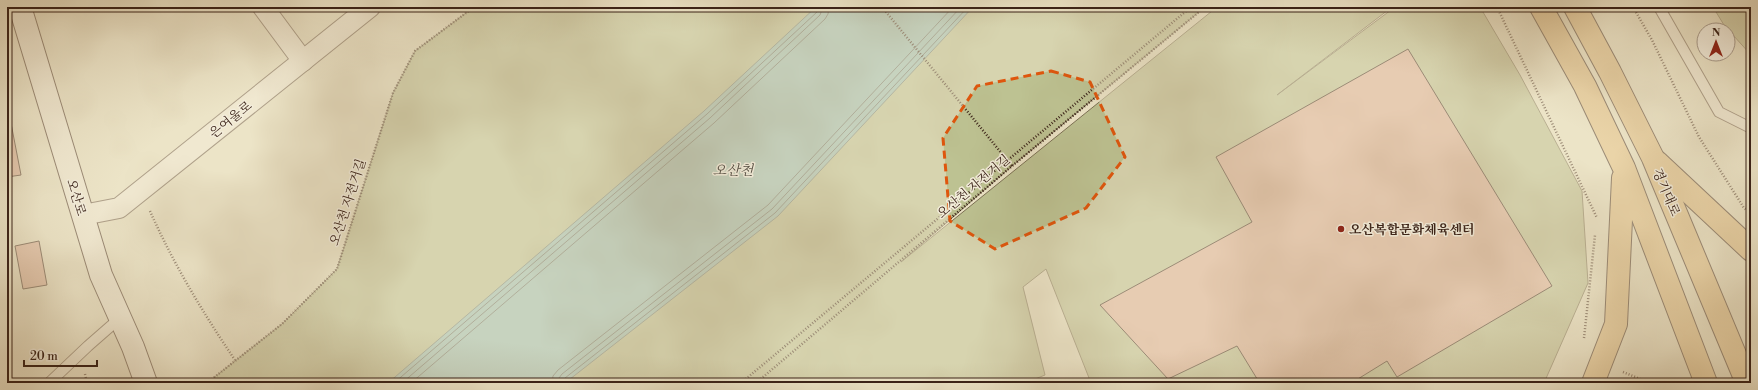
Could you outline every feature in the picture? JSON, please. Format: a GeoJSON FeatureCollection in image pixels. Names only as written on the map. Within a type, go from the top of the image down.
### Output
{"type":"FeatureCollection","features":[{"type":"Feature","properties":{"kind":"main road"},"geometry":{"type":"LineString","coordinates":[[1541,7],[1585,86],[1624,168],[1706,383]]}},
{"type":"Feature","properties":{"kind":"main road","name":"경기대로"},"geometry":{"type":"LineString","coordinates":[[1575,7],[1610,72],[1653,158],[1747,383]]}},
{"type":"Feature","properties":{"kind":"main road"},"geometry":{"type":"LineString","coordinates":[[1653,158],[1751,250]]}},
{"type":"Feature","properties":{"kind":"main road"},"geometry":{"type":"LineString","coordinates":[[1593,383],[1616,324],[1624,168]]}},
{"type":"Feature","properties":{"kind":"street","name":"오산로"},"geometry":{"type":"LineString","coordinates":[[20,7],[101,275],[133,347],[146,383]]}},
{"type":"Feature","properties":{"kind":"street"},"geometry":{"type":"LineString","coordinates":[[263,7],[303,61]]}},
{"type":"Feature","properties":{"kind":"street","name":"은여울로"},"geometry":{"type":"LineString","coordinates":[[83,215],[119,208],[370,7]]}},
{"type":"Feature","properties":{"kind":"lane"},"geometry":{"type":"LineString","coordinates":[[1659,7],[1719,112],[1751,128]]}},
{"type":"Feature","properties":{"kind":"lane"},"geometry":{"type":"LineString","coordinates":[[49,383],[120,318]]}},
{"type":"Feature","properties":{"kind":"path","name":"오산천 자전거길"},"geometry":{"type":"LineString","coordinates":[[207,383],[282,324],[336,269],[393,93],[411,58],[415,51],[474,7]]}},
{"type":"Feature","properties":{"kind":"path"},"geometry":{"type":"LineString","coordinates":[[882,7],[1012,166]]}},
{"type":"Feature","properties":{"kind":"path"},"geometry":{"type":"LineString","coordinates":[[741,383],[1191,7]]}},
{"type":"Feature","properties":{"kind":"path","name":"오산천 자전거길"},"geometry":{"type":"LineString","coordinates":[[756,383],[1012,166],[1205,7]]}},
{"type":"Feature","properties":{"kind":"path"},"geometry":{"type":"LineString","coordinates":[[1497,7],[1597,218],[1596,225]]}},
{"type":"Feature","properties":{"kind":"path"},"geometry":{"type":"LineString","coordinates":[[1633,7],[1652,40],[1699,137],[1744,208],[1751,213]]}},
{"type":"Feature","properties":{"kind":"path"},"geometry":{"type":"LineString","coordinates":[[140,191],[165,244],[212,325],[235,360]]}},
{"type":"Feature","properties":{"kind":"path"},"geometry":{"type":"LineString","coordinates":[[1583,346],[1595,233]]}},
{"type":"Feature","properties":{"kind":"highlighted area"},"geometry":{"type":"Polygon","coordinates":[[[1051,71],[1090,82],[1125,157],[1086,208],[995,249],[950,221],[943,138],[977,86],[1051,71]]]}},
{"type":"Feature","properties":{"kind":"green space"},"geometry":{"type":"Polygon","coordinates":[[[474,7],[1205,7],[1012,166],[901,262],[1217,7],[1392,7],[1277,95],[1395,7],[1480,7],[1520,75],[1582,191],[1588,283],[1544,383],[1091,383],[1046,269],[1023,287],[1045,375],[1025,383],[207,383],[282,324],[337,269],[393,93],[415,51],[474,7]]]}},
{"type":"Feature","properties":{"kind":"green space"},"geometry":{"type":"Polygon","coordinates":[[[1713,7],[1751,7],[1751,55],[1736,38],[1736,22],[1722,22],[1713,7]]]}},
{"type":"Feature","properties":{"kind":"water","name":"오산천"},"geometry":{"type":"Polygon","coordinates":[[[816,7],[973,7],[778,216],[565,383],[388,383],[704,111],[816,7]]]}},
{"type":"Feature","properties":{"kind":"building"},"geometry":{"type":"Polygon","coordinates":[[[1408,49],[1552,286],[1397,377],[1387,361],[1353,383],[1257,383],[1259,382],[1237,346],[1168,379],[1100,305],[1252,222],[1216,157],[1408,49]]]}},
{"type":"Feature","properties":{"kind":"building"},"geometry":{"type":"Polygon","coordinates":[[[7,118],[10,118],[21,175],[7,177],[7,118]]]}},
{"type":"Feature","properties":{"kind":"building"},"geometry":{"type":"Polygon","coordinates":[[[39,241],[47,285],[23,289],[15,246],[39,241]]]}},
{"type":"Feature","properties":{"kind":"place","name":"오산복합문화체육센터"},"geometry":{"type":"Point","coordinates":[1341,229]}}]}
